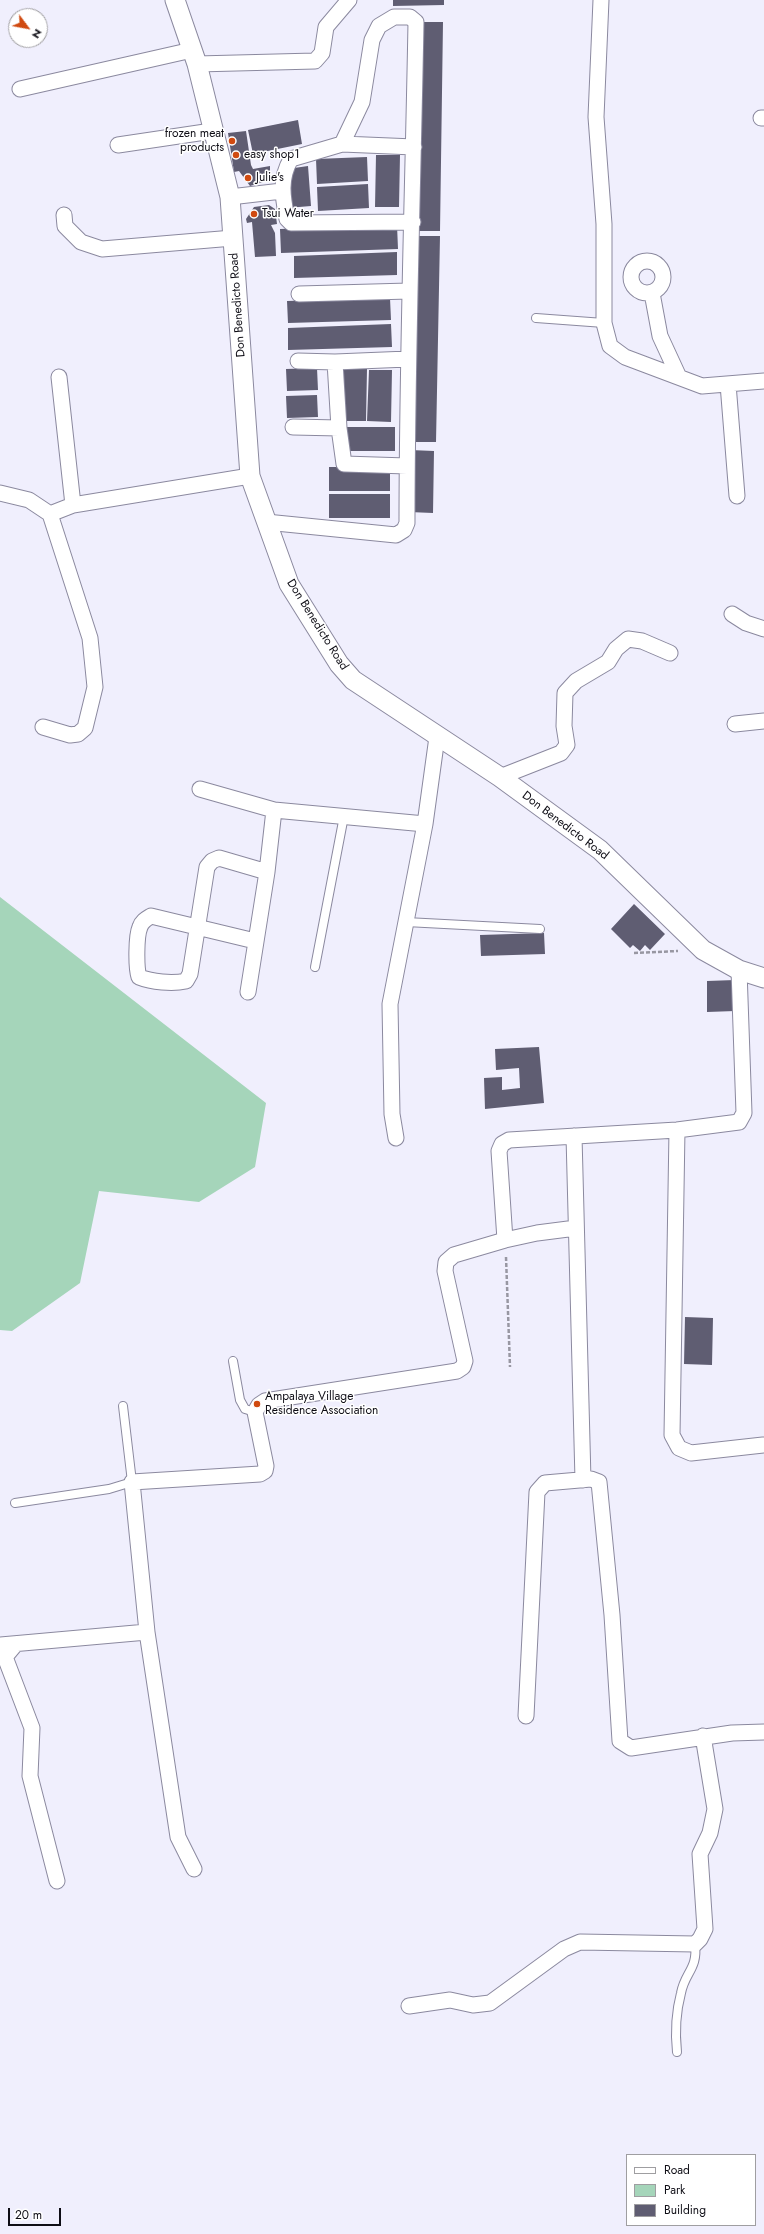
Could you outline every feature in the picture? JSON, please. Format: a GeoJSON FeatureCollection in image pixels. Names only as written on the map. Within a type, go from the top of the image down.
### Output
{"type":"FeatureCollection","features":[{"type":"Feature","properties":{"kind":"street","name":"Don Benedicto Road"},"geometry":{"type":"LineString","coordinates":[[175,0],[194,57],[230,197],[250,476],[288,584],[339,664],[353,680],[437,737],[500,777],[600,850],[703,950],[739,970],[764,978]]}},
{"type":"Feature","properties":{"kind":"street"},"geometry":{"type":"LineString","coordinates":[[20,89],[194,57],[315,60],[322,53],[326,27],[349,0]]}},
{"type":"Feature","properties":{"kind":"street"},"geometry":{"type":"LineString","coordinates":[[601,0],[596,117],[604,224],[604,323],[610,346],[625,357],[678,375],[702,386],[764,381]]}},
{"type":"Feature","properties":{"kind":"street"},"geometry":{"type":"LineString","coordinates":[[266,522],[396,535],[404,530],[407,524],[409,291],[413,222],[416,22],[410,17],[394,17],[379,26],[372,40],[362,102],[342,144]]}},
{"type":"Feature","properties":{"kind":"street"},"geometry":{"type":"LineString","coordinates":[[118,145],[212,131]]}},
{"type":"Feature","properties":{"kind":"street"},"geometry":{"type":"LineString","coordinates":[[413,222],[292,223],[287,219],[282,190],[286,167],[291,159],[342,144],[414,147]]}},
{"type":"Feature","properties":{"kind":"street"},"geometry":{"type":"LineString","coordinates":[[230,197],[282,190]]}},
{"type":"Feature","properties":{"kind":"street"},"geometry":{"type":"LineString","coordinates":[[64,216],[65,226],[81,242],[102,249],[233,238]]}},
{"type":"Feature","properties":{"kind":"street"},"geometry":{"type":"LineString","coordinates":[[299,294],[409,291]]}},
{"type":"Feature","properties":{"kind":"street"},"geometry":{"type":"LineString","coordinates":[[652,293],[660,336],[678,375]]}},
{"type":"Feature","properties":{"kind":"street"},"geometry":{"type":"LineString","coordinates":[[298,361],[335,362],[408,359]]}},
{"type":"Feature","properties":{"kind":"street"},"geometry":{"type":"LineString","coordinates":[[335,362],[338,428],[344,464],[407,466]]}},
{"type":"Feature","properties":{"kind":"street"},"geometry":{"type":"LineString","coordinates":[[59,378],[73,505]]}},
{"type":"Feature","properties":{"kind":"street"},"geometry":{"type":"LineString","coordinates":[[728,384],[737,496]]}},
{"type":"Feature","properties":{"kind":"street"},"geometry":{"type":"LineString","coordinates":[[293,427],[338,428]]}},
{"type":"Feature","properties":{"kind":"street"},"geometry":{"type":"LineString","coordinates":[[50,514],[73,505],[250,476]]}},
{"type":"Feature","properties":{"kind":"street"},"geometry":{"type":"LineString","coordinates":[[0,493],[29,500],[50,514],[90,638],[95,687],[85,728],[78,734],[70,735],[43,727]]}},
{"type":"Feature","properties":{"kind":"street"},"geometry":{"type":"LineString","coordinates":[[732,614],[746,623],[764,629]]}},
{"type":"Feature","properties":{"kind":"street"},"geometry":{"type":"LineString","coordinates":[[500,777],[560,753],[567,745],[564,726],[565,693],[576,681],[608,662],[616,649],[628,639],[642,641],[670,654]]}},
{"type":"Feature","properties":{"kind":"street"},"geometry":{"type":"LineString","coordinates":[[735,724],[764,721]]}},
{"type":"Feature","properties":{"kind":"street"},"geometry":{"type":"LineString","coordinates":[[396,1138],[392,1114],[390,1004],[425,824],[437,737]]}},
{"type":"Feature","properties":{"kind":"street"},"geometry":{"type":"LineString","coordinates":[[200,789],[274,810],[425,824]]}},
{"type":"Feature","properties":{"kind":"street"},"geometry":{"type":"LineString","coordinates":[[248,992],[267,872],[274,810]]}},
{"type":"Feature","properties":{"kind":"street"},"geometry":{"type":"LineString","coordinates":[[255,941],[196,928],[151,916],[145,920],[140,928],[137,970],[139,977],[179,983],[186,981],[190,974],[196,928],[207,867],[212,861],[219,858],[267,872]]}},
{"type":"Feature","properties":{"kind":"street"},"geometry":{"type":"LineString","coordinates":[[505,1240],[499,1151],[502,1144],[509,1140],[677,1130],[739,1122],[744,1113],[739,970]]}},
{"type":"Feature","properties":{"kind":"street"},"geometry":{"type":"LineString","coordinates":[[677,1130],[672,1435],[679,1448],[691,1452],[763,1445]]}},
{"type":"Feature","properties":{"kind":"street"},"geometry":{"type":"LineString","coordinates":[[574,1136],[583,1480]]}},
{"type":"Feature","properties":{"kind":"street"},"geometry":{"type":"LineString","coordinates":[[194,1869],[178,1837],[147,1632],[132,1482],[260,1474],[265,1471],[266,1466],[255,1412],[259,1405],[265,1401],[457,1371],[463,1367],[465,1361],[445,1271],[446,1262],[454,1255],[505,1240],[537,1233],[576,1228]]}},
{"type":"Feature","properties":{"kind":"street"},"geometry":{"type":"LineString","coordinates":[[526,1716],[537,1492],[545,1483],[591,1479],[600,1482],[616,1669],[620,1741],[631,1748],[704,1736],[764,1732]]}},
{"type":"Feature","properties":{"kind":"street"},"geometry":{"type":"LineString","coordinates":[[57,1882],[30,1776],[32,1728],[5,1652],[147,1632]]}},
{"type":"Feature","properties":{"kind":"street"},"geometry":{"type":"LineString","coordinates":[[409,2006],[450,2000],[473,2005],[490,2003],[564,1949],[580,1942],[695,1944],[700,1939],[704,1929],[700,1854],[710,1833],[715,1809],[704,1736]]}},
{"type":"Feature","properties":{"kind":"lane"},"geometry":{"type":"LineString","coordinates":[[536,318],[604,323]]}},
{"type":"Feature","properties":{"kind":"lane"},"geometry":{"type":"LineString","coordinates":[[315,967],[344,816]]}},
{"type":"Feature","properties":{"kind":"lane"},"geometry":{"type":"LineString","coordinates":[[406,922],[540,929]]}},
{"type":"Feature","properties":{"kind":"lane"},"geometry":{"type":"LineString","coordinates":[[233,1361],[240,1400],[245,1409],[255,1412]]}},
{"type":"Feature","properties":{"kind":"lane"},"geometry":{"type":"LineString","coordinates":[[15,1503],[108,1489],[132,1482],[123,1406]]}},
{"type":"Feature","properties":{"kind":"lane"},"geometry":{"type":"LineString","coordinates":[[677,2052],[675,2033],[681,1992],[694,1966],[697,1956],[695,1944]]}},
{"type":"Feature","properties":{"kind":"path"},"geometry":{"type":"LineString","coordinates":[[634,953],[703,950]]}},
{"type":"Feature","properties":{"kind":"path"},"geometry":{"type":"LineString","coordinates":[[505,1240],[510,1367]]}},
{"type":"Feature","properties":{"kind":"green space"},"geometry":{"type":"Polygon","coordinates":[[[0,897],[266,1103],[255,1167],[199,1202],[99,1191],[80,1283],[12,1331],[0,1330],[0,897]]]}},
{"type":"Feature","properties":{"kind":"building"},"geometry":{"type":"Polygon","coordinates":[[[393,0],[444,0],[444,5],[393,6],[393,0]]]}},
{"type":"Feature","properties":{"kind":"building"},"geometry":{"type":"Polygon","coordinates":[[[420,22],[443,22],[440,231],[417,231],[420,22]]]}},
{"type":"Feature","properties":{"kind":"building"},"geometry":{"type":"Polygon","coordinates":[[[298,120],[302,144],[253,154],[248,130],[298,120]]]}},
{"type":"Feature","properties":{"kind":"building"},"geometry":{"type":"Polygon","coordinates":[[[246,131],[251,165],[253,169],[270,166],[270,177],[266,181],[250,186],[239,171],[234,172],[228,133],[246,131]]]}},
{"type":"Feature","properties":{"kind":"building"},"geometry":{"type":"Polygon","coordinates":[[[376,155],[400,155],[399,207],[375,207],[376,155]]]}},
{"type":"Feature","properties":{"kind":"building"},"geometry":{"type":"Polygon","coordinates":[[[367,157],[368,181],[317,184],[316,159],[367,157]]]}},
{"type":"Feature","properties":{"kind":"building"},"geometry":{"type":"Polygon","coordinates":[[[308,166],[311,206],[287,208],[287,169],[308,166]]]}},
{"type":"Feature","properties":{"kind":"building"},"geometry":{"type":"Polygon","coordinates":[[[368,184],[369,208],[318,211],[317,187],[368,184]]]}},
{"type":"Feature","properties":{"kind":"building"},"geometry":{"type":"Polygon","coordinates":[[[269,205],[275,209],[277,224],[271,225],[275,233],[276,256],[255,257],[252,222],[247,223],[246,219],[254,207],[269,205]]]}},
{"type":"Feature","properties":{"kind":"building"},"geometry":{"type":"Polygon","coordinates":[[[397,225],[398,249],[281,253],[280,229],[397,225]]]}},
{"type":"Feature","properties":{"kind":"building"},"geometry":{"type":"Polygon","coordinates":[[[416,236],[440,236],[436,442],[412,442],[416,236]]]}},
{"type":"Feature","properties":{"kind":"building"},"geometry":{"type":"Polygon","coordinates":[[[397,252],[397,275],[294,278],[294,256],[397,252]]]}},
{"type":"Feature","properties":{"kind":"building"},"geometry":{"type":"Polygon","coordinates":[[[390,298],[391,320],[288,323],[287,301],[390,298]]]}},
{"type":"Feature","properties":{"kind":"building"},"geometry":{"type":"Polygon","coordinates":[[[391,324],[392,347],[288,350],[288,328],[391,324]]]}},
{"type":"Feature","properties":{"kind":"building"},"geometry":{"type":"Polygon","coordinates":[[[317,368],[318,390],[287,391],[286,369],[317,368]]]}},
{"type":"Feature","properties":{"kind":"building"},"geometry":{"type":"Polygon","coordinates":[[[343,369],[367,369],[366,421],[342,421],[343,369]]]}},
{"type":"Feature","properties":{"kind":"building"},"geometry":{"type":"Polygon","coordinates":[[[369,370],[392,370],[391,422],[367,421],[369,370]]]}},
{"type":"Feature","properties":{"kind":"building"},"geometry":{"type":"Polygon","coordinates":[[[317,395],[318,417],[287,418],[286,396],[317,395]]]}},
{"type":"Feature","properties":{"kind":"building"},"geometry":{"type":"Polygon","coordinates":[[[344,427],[395,427],[395,451],[344,451],[344,427]]]}},
{"type":"Feature","properties":{"kind":"building"},"geometry":{"type":"Polygon","coordinates":[[[410,450],[434,451],[433,513],[409,512],[410,450]]]}},
{"type":"Feature","properties":{"kind":"building"},"geometry":{"type":"Polygon","coordinates":[[[329,467],[390,467],[390,491],[329,491],[329,467]]]}},
{"type":"Feature","properties":{"kind":"building"},"geometry":{"type":"Polygon","coordinates":[[[329,494],[390,494],[390,518],[329,518],[329,494]]]}},
{"type":"Feature","properties":{"kind":"building"},"geometry":{"type":"Polygon","coordinates":[[[634,904],[665,934],[650,950],[645,945],[640,951],[633,945],[630,948],[611,929],[634,904]]]}},
{"type":"Feature","properties":{"kind":"building"},"geometry":{"type":"Polygon","coordinates":[[[544,933],[545,954],[481,956],[480,935],[544,933]]]}},
{"type":"Feature","properties":{"kind":"building"},"geometry":{"type":"Polygon","coordinates":[[[735,980],[735,1011],[707,1012],[707,981],[735,980]]]}},
{"type":"Feature","properties":{"kind":"building"},"geometry":{"type":"Polygon","coordinates":[[[539,1047],[544,1103],[485,1109],[484,1078],[502,1077],[502,1090],[520,1088],[519,1068],[496,1070],[495,1049],[539,1047]]]}},
{"type":"Feature","properties":{"kind":"building"},"geometry":{"type":"Polygon","coordinates":[[[685,1317],[713,1318],[712,1365],[684,1364],[685,1317]]]}},
{"type":"Feature","properties":{"kind":"place","name":"frozen meat products"},"geometry":{"type":"Point","coordinates":[232,141]}},
{"type":"Feature","properties":{"kind":"place","name":"easy shop1"},"geometry":{"type":"Point","coordinates":[236,155]}},
{"type":"Feature","properties":{"kind":"place","name":"Julie's"},"geometry":{"type":"Point","coordinates":[248,178]}},
{"type":"Feature","properties":{"kind":"place","name":"Tsui Water"},"geometry":{"type":"Point","coordinates":[254,214]}},
{"type":"Feature","properties":{"kind":"place","name":"Ampalaya Village Residence Association"},"geometry":{"type":"Point","coordinates":[257,1404]}}]}
